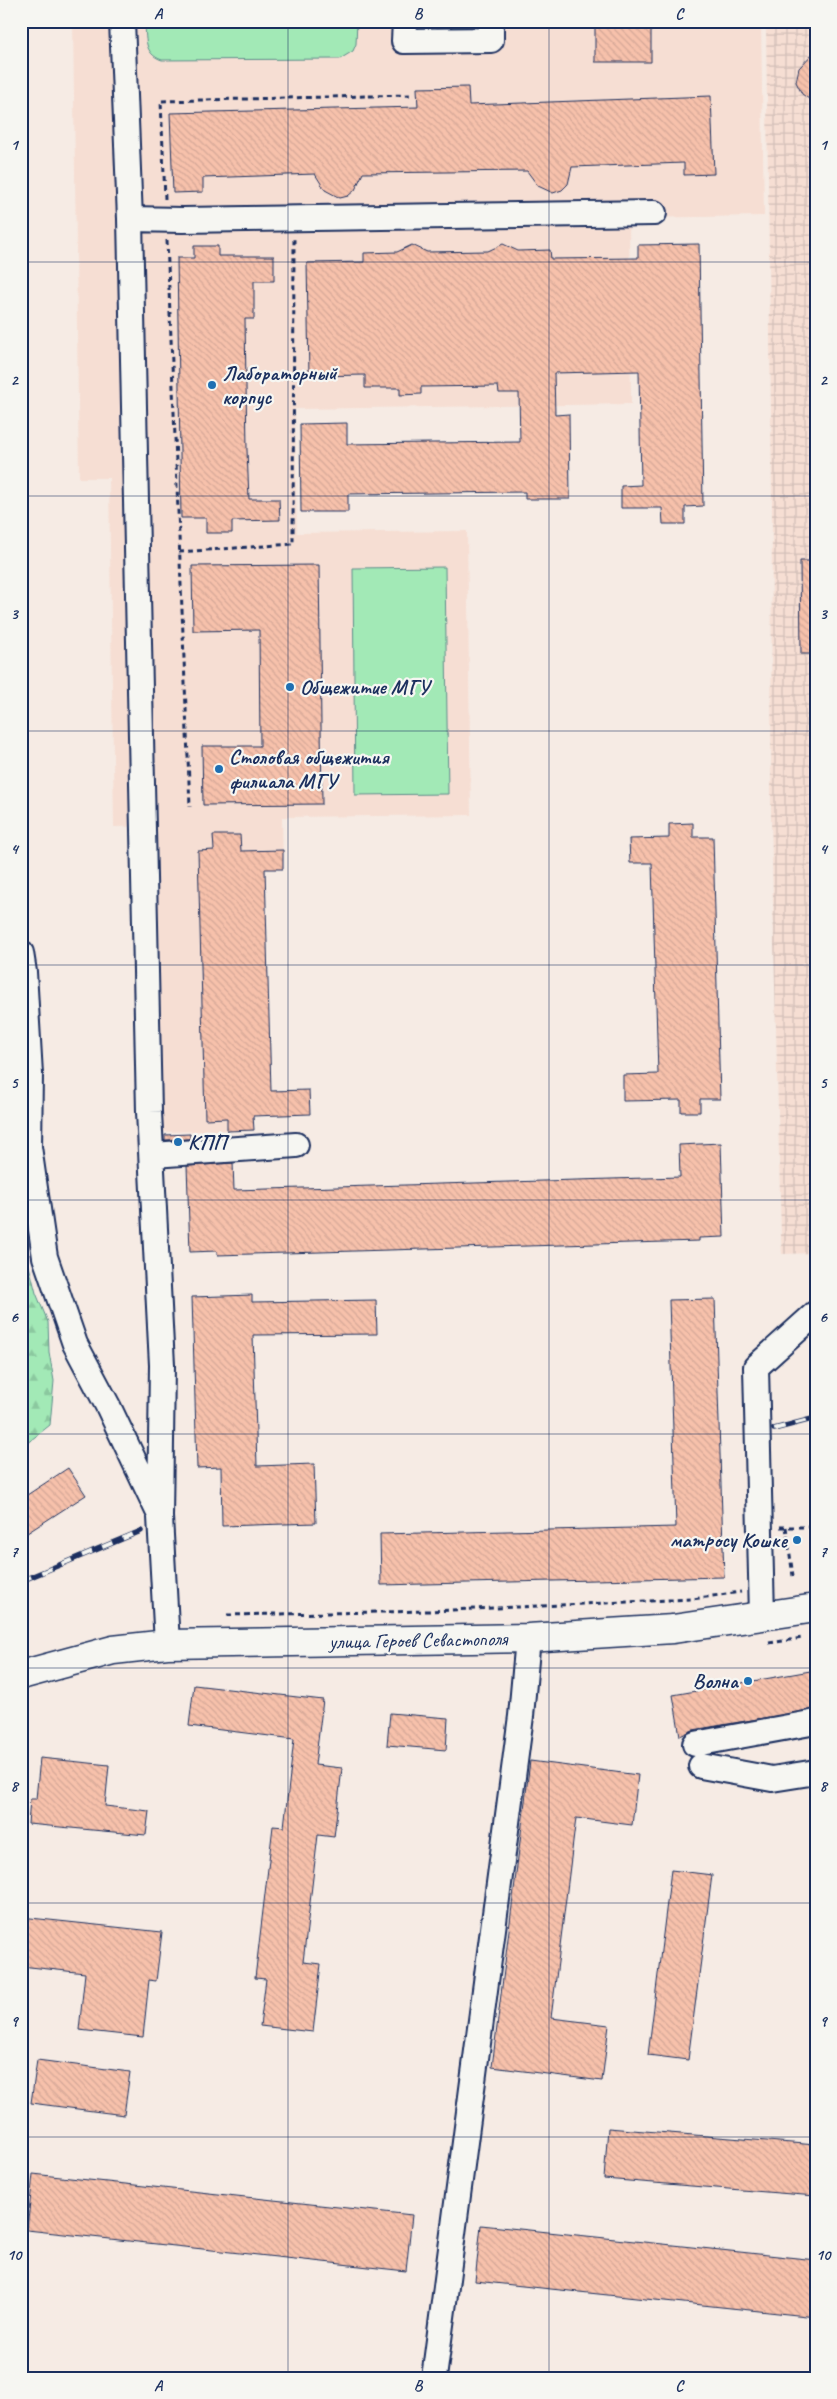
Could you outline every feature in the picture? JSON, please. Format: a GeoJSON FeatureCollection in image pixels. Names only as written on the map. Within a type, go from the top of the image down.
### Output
{"type":"FeatureCollection","features":[{"type":"Feature","properties":{"kind":"main road","name":"улица Героев Севастополя"},"geometry":{"type":"LineString","coordinates":[[21,1675],[113,1650],[167,1644],[528,1638],[673,1630],[816,1608]]}},
{"type":"Feature","properties":{"kind":"street"},"geometry":{"type":"LineString","coordinates":[[122,21],[130,219],[149,1102],[162,1365],[160,1517],[167,1644]]}},
{"type":"Feature","properties":{"kind":"street"},"geometry":{"type":"LineString","coordinates":[[405,21],[404,41],[491,40],[490,21]]}},
{"type":"Feature","properties":{"kind":"street"},"geometry":{"type":"LineString","coordinates":[[130,219],[294,219],[654,213]]}},
{"type":"Feature","properties":{"kind":"street"},"geometry":{"type":"LineString","coordinates":[[21,953],[24,972],[30,1074],[29,1147],[45,1257],[74,1344],[109,1408],[160,1517]]}},
{"type":"Feature","properties":{"kind":"street"},"geometry":{"type":"LineString","coordinates":[[153,1155],[296,1145]]}},
{"type":"Feature","properties":{"kind":"street"},"geometry":{"type":"LineString","coordinates":[[762,1616],[756,1367],[816,1313]]}},
{"type":"Feature","properties":{"kind":"street"},"geometry":{"type":"LineString","coordinates":[[434,2378],[520,1716],[528,1638]]}},
{"type":"Feature","properties":{"kind":"street"},"geometry":{"type":"LineString","coordinates":[[816,1722],[698,1755],[772,1779],[816,1772]]}},
{"type":"Feature","properties":{"kind":"path"},"geometry":{"type":"LineString","coordinates":[[190,807],[162,101],[411,95]]}},
{"type":"Feature","properties":{"kind":"path"},"geometry":{"type":"LineString","coordinates":[[179,552],[293,544],[294,219]]}},
{"type":"Feature","properties":{"kind":"path"},"geometry":{"type":"LineString","coordinates":[[760,1527],[816,1526]]}},
{"type":"Feature","properties":{"kind":"path"},"geometry":{"type":"LineString","coordinates":[[786,1527],[793,1576]]}},
{"type":"Feature","properties":{"kind":"path"},"geometry":{"type":"LineString","coordinates":[[227,1615],[430,1611],[692,1599],[761,1589]]}},
{"type":"Feature","properties":{"kind":"path"},"geometry":{"type":"LineString","coordinates":[[769,1643],[803,1638]]}},
{"type":"Feature","properties":{"kind":"shaded area"},"geometry":{"type":"Polygon","coordinates":[[[73,21],[761,21],[764,216],[629,218],[631,404],[295,409],[297,533],[467,531],[471,815],[282,817],[283,869],[265,869],[271,1090],[309,1090],[310,1114],[253,1116],[254,1130],[158,1132],[154,826],[114,827],[109,478],[79,478],[73,21]]]}},
{"type":"Feature","properties":{"kind":"shaded area"},"geometry":{"type":"Polygon","coordinates":[[[766,21],[816,21],[816,1253],[782,1254],[771,818],[772,491],[766,21]]]}},
{"type":"Feature","properties":{"kind":"green space"},"geometry":{"type":"Polygon","coordinates":[[[145,21],[357,21],[356,44],[353,51],[340,59],[162,60],[149,50],[146,40],[145,21]]]}},
{"type":"Feature","properties":{"kind":"green space"},"geometry":{"type":"Polygon","coordinates":[[[419,21],[470,21],[463,31],[433,35],[423,28],[419,21]]]}},
{"type":"Feature","properties":{"kind":"green space"},"geometry":{"type":"Polygon","coordinates":[[[445,567],[448,794],[355,795],[353,568],[445,567]]]}},
{"type":"Feature","properties":{"kind":"green space"},"geometry":{"type":"Polygon","coordinates":[[[21,1235],[36,1293],[48,1322],[49,1352],[54,1381],[50,1425],[21,1448],[21,1235]]]}},
{"type":"Feature","properties":{"kind":"building"},"geometry":{"type":"Polygon","coordinates":[[[595,21],[651,21],[651,62],[595,62],[595,21]]]}},
{"type":"Feature","properties":{"kind":"building"},"geometry":{"type":"Polygon","coordinates":[[[816,50],[816,104],[802,94],[796,82],[799,68],[816,50]]]}},
{"type":"Feature","properties":{"kind":"building"},"geometry":{"type":"Polygon","coordinates":[[[468,87],[469,105],[711,96],[714,174],[684,175],[684,163],[572,167],[568,184],[562,190],[553,193],[538,186],[527,171],[363,173],[355,190],[348,196],[340,198],[325,190],[315,174],[203,178],[203,192],[173,193],[170,113],[418,107],[417,88],[468,87]]]}},
{"type":"Feature","properties":{"kind":"building"},"geometry":{"type":"Polygon","coordinates":[[[503,244],[518,251],[550,250],[551,259],[638,258],[638,245],[699,244],[703,506],[685,507],[685,524],[663,524],[662,508],[621,508],[621,486],[641,485],[639,371],[554,373],[555,415],[569,414],[570,499],[525,499],[525,492],[348,494],[348,512],[301,512],[300,424],[347,423],[347,444],[520,442],[519,393],[499,393],[498,386],[421,387],[421,394],[400,395],[400,388],[365,388],[365,375],[309,376],[307,263],[364,262],[364,253],[397,252],[412,245],[427,252],[488,251],[503,244]]]}},
{"type":"Feature","properties":{"kind":"building","name":"Лабораторный корпус"},"geometry":{"type":"Polygon","coordinates":[[[194,246],[218,246],[218,256],[274,256],[274,281],[254,281],[254,319],[245,319],[247,450],[249,499],[279,499],[280,520],[232,521],[232,533],[206,533],[206,518],[181,518],[177,258],[194,258],[194,246]]]}},
{"type":"Feature","properties":{"kind":"building"},"geometry":{"type":"Polygon","coordinates":[[[800,561],[816,561],[816,654],[801,654],[800,561]]]}},
{"type":"Feature","properties":{"kind":"building","name":"Общежитие МГУ"},"geometry":{"type":"Polygon","coordinates":[[[319,565],[322,804],[203,805],[202,746],[260,746],[259,630],[193,631],[192,566],[319,565]]]}},
{"type":"Feature","properties":{"kind":"building"},"geometry":{"type":"Polygon","coordinates":[[[693,823],[693,837],[713,837],[720,1099],[700,1099],[700,1112],[681,1112],[681,1100],[623,1101],[623,1075],[658,1074],[652,863],[630,863],[629,839],[669,838],[669,824],[693,823]]]}},
{"type":"Feature","properties":{"kind":"building"},"geometry":{"type":"Polygon","coordinates":[[[213,835],[240,835],[241,851],[283,850],[283,869],[265,869],[271,1091],[309,1090],[310,1114],[253,1116],[254,1130],[227,1131],[227,1118],[205,1119],[198,851],[214,850],[213,835]]]}},
{"type":"Feature","properties":{"kind":"building"},"geometry":{"type":"Polygon","coordinates":[[[190,1134],[190,1139],[165,1140],[165,1135],[190,1134]]]}},
{"type":"Feature","properties":{"kind":"building"},"geometry":{"type":"Polygon","coordinates":[[[721,1143],[724,1237],[699,1238],[699,1241],[217,1255],[217,1251],[190,1252],[187,1166],[233,1163],[234,1190],[680,1177],[679,1145],[721,1143]]]}},
{"type":"Feature","properties":{"kind":"building"},"geometry":{"type":"Polygon","coordinates":[[[252,1295],[252,1302],[376,1300],[377,1334],[253,1335],[257,1466],[314,1464],[316,1523],[222,1526],[221,1467],[197,1468],[192,1297],[252,1295]]]}},
{"type":"Feature","properties":{"kind":"building"},"geometry":{"type":"Polygon","coordinates":[[[715,1299],[724,1577],[381,1585],[380,1534],[676,1527],[669,1300],[715,1299]]]}},
{"type":"Feature","properties":{"kind":"building"},"geometry":{"type":"Polygon","coordinates":[[[68,1468],[86,1495],[21,1537],[21,1499],[68,1468]]]}},
{"type":"Feature","properties":{"kind":"building"},"geometry":{"type":"Polygon","coordinates":[[[816,1670],[816,1709],[693,1730],[680,1736],[673,1695],[816,1670]]]}},
{"type":"Feature","properties":{"kind":"building"},"geometry":{"type":"Polygon","coordinates":[[[194,1685],[323,1700],[315,1765],[342,1768],[334,1837],[318,1835],[303,1962],[321,1964],[313,2032],[260,2026],[266,1979],[255,1978],[273,1826],[284,1827],[294,1739],[189,1726],[194,1685]]]}},
{"type":"Feature","properties":{"kind":"building"},"geometry":{"type":"Polygon","coordinates":[[[390,1713],[448,1718],[446,1750],[387,1745],[390,1713]]]}},
{"type":"Feature","properties":{"kind":"building"},"geometry":{"type":"Polygon","coordinates":[[[40,1758],[109,1765],[105,1806],[149,1811],[146,1835],[28,1824],[30,1799],[36,1799],[40,1758]]]}},
{"type":"Feature","properties":{"kind":"building"},"geometry":{"type":"Polygon","coordinates":[[[530,1761],[638,1775],[632,1825],[576,1818],[551,2018],[609,2025],[602,2081],[492,2067],[530,1761]]]}},
{"type":"Feature","properties":{"kind":"building"},"geometry":{"type":"Polygon","coordinates":[[[671,1870],[712,1875],[688,2060],[648,2055],[671,1870]]]}},
{"type":"Feature","properties":{"kind":"building"},"geometry":{"type":"Polygon","coordinates":[[[21,1917],[162,1932],[156,1981],[149,1980],[143,2037],[79,2030],[85,1973],[21,1966],[21,1917]]]}},
{"type":"Feature","properties":{"kind":"building"},"geometry":{"type":"Polygon","coordinates":[[[37,2060],[130,2072],[124,2115],[31,2103],[37,2060]]]}},
{"type":"Feature","properties":{"kind":"building"},"geometry":{"type":"Polygon","coordinates":[[[608,2128],[816,2145],[816,2196],[604,2179],[608,2128]]]}},
{"type":"Feature","properties":{"kind":"building"},"geometry":{"type":"Polygon","coordinates":[[[33,2174],[412,2215],[406,2271],[27,2230],[33,2174]]]}},
{"type":"Feature","properties":{"kind":"building"},"geometry":{"type":"Polygon","coordinates":[[[481,2225],[816,2260],[816,2317],[475,2281],[481,2225]]]}},
{"type":"Feature","properties":{"kind":"railway"},"geometry":{"type":"LineString","coordinates":[[774,1429],[816,1418]]}},
{"type":"Feature","properties":{"kind":"railway"},"geometry":{"type":"LineString","coordinates":[[21,1581],[141,1531]]}},
{"type":"Feature","properties":{"kind":"place","name":"Лабораторный корпус"},"geometry":{"type":"Point","coordinates":[212,385]}},
{"type":"Feature","properties":{"kind":"place","name":"Общежитие МГУ"},"geometry":{"type":"Point","coordinates":[290,687]}},
{"type":"Feature","properties":{"kind":"place","name":"Столовая общежития филиала МГУ"},"geometry":{"type":"Point","coordinates":[219,769]}},
{"type":"Feature","properties":{"kind":"place","name":"КПП"},"geometry":{"type":"Point","coordinates":[178,1142]}},
{"type":"Feature","properties":{"kind":"place","name":"матросу Кошке"},"geometry":{"type":"Point","coordinates":[797,1540]}},
{"type":"Feature","properties":{"kind":"place","name":"Волна"},"geometry":{"type":"Point","coordinates":[748,1681]}}]}
